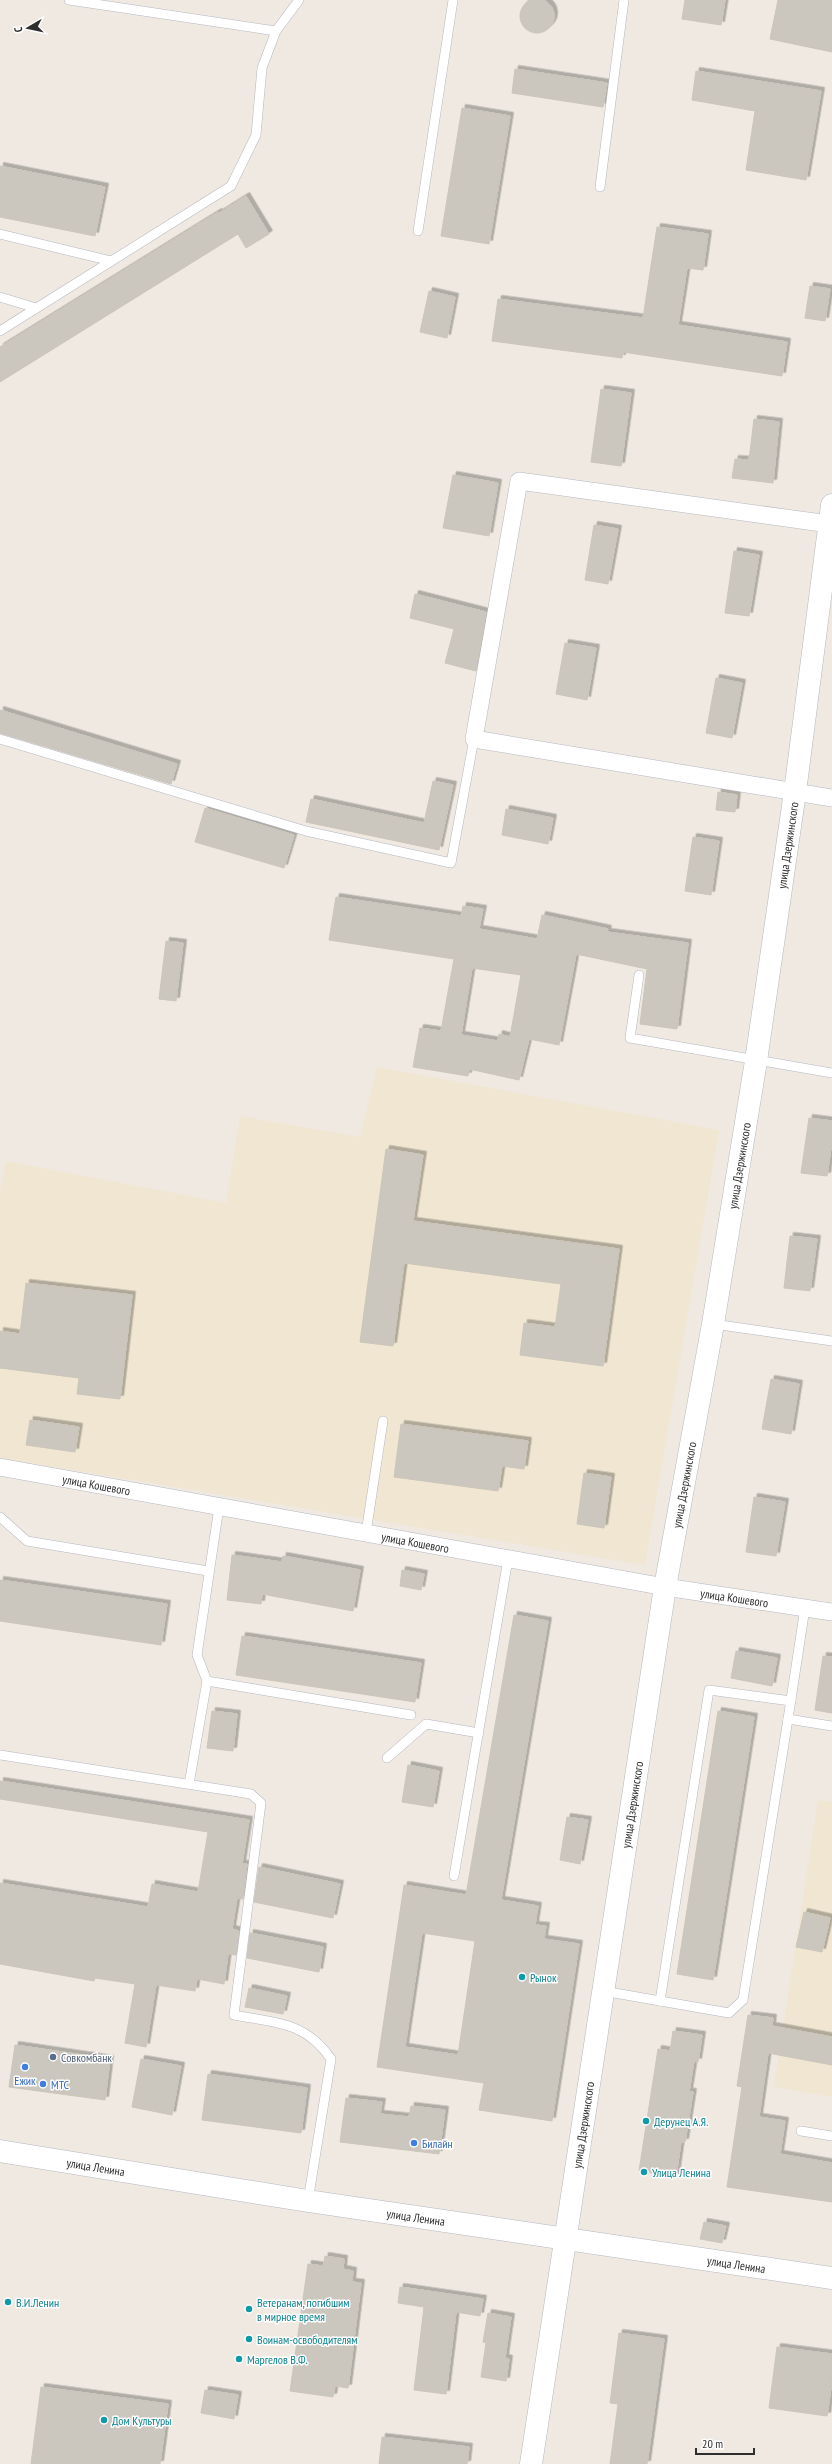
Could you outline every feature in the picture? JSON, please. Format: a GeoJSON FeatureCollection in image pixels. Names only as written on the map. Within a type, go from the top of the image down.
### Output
{"type":"FeatureCollection","features":[{"type":"Feature","properties":{"kind":"street"},"geometry":{"type":"LineString","coordinates":[[831,518],[519,481],[474,739],[832,798]]}},
{"type":"Feature","properties":{"kind":"street","name":"улица Дзержинского"},"geometry":{"type":"LineString","coordinates":[[530,2464],[665,1587],[713,1324],[756,1061],[831,518]]}},
{"type":"Feature","properties":{"kind":"street","name":"улица Кошевого"},"geometry":{"type":"LineString","coordinates":[[0,1471],[219,1507],[665,1587],[832,1612]]}},
{"type":"Feature","properties":{"kind":"street","name":"улица Ленина"},"geometry":{"type":"LineString","coordinates":[[0,2151],[308,2201],[832,2278]]}},
{"type":"Feature","properties":{"kind":"lane"},"geometry":{"type":"LineString","coordinates":[[69,0],[276,31]]}},
{"type":"Feature","properties":{"kind":"lane"},"geometry":{"type":"LineString","coordinates":[[0,331],[231,186],[256,135],[262,68],[276,31],[299,0]]}},
{"type":"Feature","properties":{"kind":"lane"},"geometry":{"type":"LineString","coordinates":[[418,231],[453,0]]}},
{"type":"Feature","properties":{"kind":"lane"},"geometry":{"type":"LineString","coordinates":[[600,187],[624,0]]}},
{"type":"Feature","properties":{"kind":"lane"},"geometry":{"type":"LineString","coordinates":[[0,234],[111,261]]}},
{"type":"Feature","properties":{"kind":"lane"},"geometry":{"type":"LineString","coordinates":[[0,297],[36,308]]}},
{"type":"Feature","properties":{"kind":"lane"},"geometry":{"type":"LineString","coordinates":[[0,739],[306,831],[451,863],[474,739]]}},
{"type":"Feature","properties":{"kind":"lane"},"geometry":{"type":"LineString","coordinates":[[638,975],[630,1038],[832,1073]]}},
{"type":"Feature","properties":{"kind":"lane"},"geometry":{"type":"LineString","coordinates":[[713,1324],[832,1341]]}},
{"type":"Feature","properties":{"kind":"lane"},"geometry":{"type":"LineString","coordinates":[[366,1533],[383,1420]]}},
{"type":"Feature","properties":{"kind":"lane"},"geometry":{"type":"LineString","coordinates":[[189,1784],[207,1681],[197,1656],[208,1571],[219,1507]]}},
{"type":"Feature","properties":{"kind":"lane"},"geometry":{"type":"LineString","coordinates":[[0,1517],[27,1541],[208,1571]]}},
{"type":"Feature","properties":{"kind":"lane"},"geometry":{"type":"LineString","coordinates":[[454,1876],[508,1559]]}},
{"type":"Feature","properties":{"kind":"lane"},"geometry":{"type":"LineString","coordinates":[[603,1991],[729,2013],[743,2000],[805,1608]]}},
{"type":"Feature","properties":{"kind":"lane"},"geometry":{"type":"LineString","coordinates":[[207,1681],[411,1715]]}},
{"type":"Feature","properties":{"kind":"lane"},"geometry":{"type":"LineString","coordinates":[[660,2001],[709,1690],[790,1701]]}},
{"type":"Feature","properties":{"kind":"lane"},"geometry":{"type":"LineString","coordinates":[[788,1719],[832,1726]]}},
{"type":"Feature","properties":{"kind":"lane"},"geometry":{"type":"LineString","coordinates":[[387,1758],[426,1724],[478,1733]]}},
{"type":"Feature","properties":{"kind":"lane"},"geometry":{"type":"LineString","coordinates":[[0,1755],[251,1794],[261,1803],[234,2015],[298,2028],[320,2042],[331,2059],[308,2201]]}},
{"type":"Feature","properties":{"kind":"lane"},"geometry":{"type":"LineString","coordinates":[[801,2130],[832,2136]]}},
{"type":"Feature","properties":{"kind":"shaded area"},"geometry":{"type":"Polygon","coordinates":[[[377,1067],[719,1130],[645,1565],[0,1458],[0,1191],[6,1161],[226,1203],[240,1116],[360,1137],[377,1067]]]}},
{"type":"Feature","properties":{"kind":"shaded area"},"geometry":{"type":"Polygon","coordinates":[[[818,1800],[832,1802],[832,2097],[774,2087],[818,1800]]]}},
{"type":"Feature","properties":{"kind":"building"},"geometry":{"type":"Polygon","coordinates":[[[537,-1],[549,4],[554,16],[549,28],[537,33],[525,28],[520,16],[525,4],[537,-1]]]}},
{"type":"Feature","properties":{"kind":"building"},"geometry":{"type":"Polygon","coordinates":[[[685,0],[725,0],[721,25],[682,19],[685,0]]]}},
{"type":"Feature","properties":{"kind":"building"},"geometry":{"type":"Polygon","coordinates":[[[778,0],[832,0],[832,52],[770,39],[778,0]]]}},
{"type":"Feature","properties":{"kind":"building"},"geometry":{"type":"Polygon","coordinates":[[[515,69],[607,83],[603,107],[512,93],[515,69]]]}},
{"type":"Feature","properties":{"kind":"building"},"geometry":{"type":"Polygon","coordinates":[[[696,71],[821,91],[806,180],[746,170],[755,111],[692,100],[696,71]]]}},
{"type":"Feature","properties":{"kind":"building"},"geometry":{"type":"Polygon","coordinates":[[[462,108],[510,116],[489,244],[441,236],[462,108]]]}},
{"type":"Feature","properties":{"kind":"building"},"geometry":{"type":"Polygon","coordinates":[[[0,166],[105,187],[95,236],[0,217],[0,166]]]}},
{"type":"Feature","properties":{"kind":"building"},"geometry":{"type":"Polygon","coordinates":[[[246,196],[269,234],[246,248],[238,234],[0,382],[0,347],[246,196]]]}},
{"type":"Feature","properties":{"kind":"building"},"geometry":{"type":"Polygon","coordinates":[[[657,227],[708,234],[703,270],[687,268],[678,325],[787,342],[782,376],[623,352],[622,358],[492,341],[498,299],[643,318],[657,227]]]}},
{"type":"Feature","properties":{"kind":"building"},"geometry":{"type":"Polygon","coordinates":[[[810,286],[830,289],[825,321],[805,318],[810,286]]]}},
{"type":"Feature","properties":{"kind":"building"},"geometry":{"type":"Polygon","coordinates":[[[429,291],[455,297],[447,338],[420,332],[429,291]]]}},
{"type":"Feature","properties":{"kind":"building"},"geometry":{"type":"Polygon","coordinates":[[[601,389],[631,393],[621,466],[591,462],[601,389]]]}},
{"type":"Feature","properties":{"kind":"building"},"geometry":{"type":"Polygon","coordinates":[[[754,419],[779,422],[773,483],[732,478],[735,459],[749,460],[754,419]]]}},
{"type":"Feature","properties":{"kind":"building"},"geometry":{"type":"Polygon","coordinates":[[[453,475],[498,483],[489,536],[443,528],[453,475]]]}},
{"type":"Feature","properties":{"kind":"building"},"geometry":{"type":"Polygon","coordinates":[[[594,525],[618,529],[608,584],[585,580],[594,525]]]}},
{"type":"Feature","properties":{"kind":"building"},"geometry":{"type":"Polygon","coordinates":[[[734,551],[759,555],[749,616],[725,613],[734,551]]]}},
{"type":"Feature","properties":{"kind":"building"},"geometry":{"type":"Polygon","coordinates":[[[415,594],[486,612],[476,671],[445,663],[454,629],[410,618],[415,594]]]}},
{"type":"Feature","properties":{"kind":"building"},"geometry":{"type":"Polygon","coordinates":[[[565,643],[596,648],[587,700],[556,694],[565,643]]]}},
{"type":"Feature","properties":{"kind":"building"},"geometry":{"type":"Polygon","coordinates":[[[716,678],[742,683],[732,738],[706,733],[716,678]]]}},
{"type":"Feature","properties":{"kind":"building"},"geometry":{"type":"Polygon","coordinates":[[[0,710],[177,764],[171,784],[0,733],[0,710]]]}},
{"type":"Feature","properties":{"kind":"building"},"geometry":{"type":"Polygon","coordinates":[[[433,781],[453,785],[439,850],[306,822],[311,799],[424,823],[433,781]]]}},
{"type":"Feature","properties":{"kind":"building"},"geometry":{"type":"Polygon","coordinates":[[[718,792],[737,795],[735,812],[716,810],[718,792]]]}},
{"type":"Feature","properties":{"kind":"building"},"geometry":{"type":"Polygon","coordinates":[[[205,808],[294,835],[284,868],[195,842],[205,808]]]}},
{"type":"Feature","properties":{"kind":"building"},"geometry":{"type":"Polygon","coordinates":[[[506,809],[553,818],[548,844],[502,835],[506,809]]]}},
{"type":"Feature","properties":{"kind":"building"},"geometry":{"type":"Polygon","coordinates":[[[693,837],[719,841],[711,895],[685,891],[693,837]]]}},
{"type":"Feature","properties":{"kind":"building"},"geometry":{"type":"Polygon","coordinates":[[[336,897],[461,916],[463,906],[483,909],[479,929],[537,939],[542,915],[608,929],[607,932],[688,943],[677,1029],[640,1024],[647,969],[576,954],[559,1045],[529,1039],[519,1080],[469,1069],[468,1076],[413,1067],[420,1028],[441,1031],[454,959],[329,940],[336,897]],[[472,968],[461,1035],[498,1041],[499,1034],[510,1037],[521,975],[472,968]]]}},
{"type":"Feature","properties":{"kind":"building"},"geometry":{"type":"Polygon","coordinates":[[[166,941],[183,943],[176,1001],[159,999],[166,941]]]}},
{"type":"Feature","properties":{"kind":"building"},"geometry":{"type":"Polygon","coordinates":[[[809,1118],[832,1121],[832,1141],[827,1176],[801,1173],[809,1118]]]}},
{"type":"Feature","properties":{"kind":"building"},"geometry":{"type":"Polygon","coordinates":[[[386,1149],[423,1155],[413,1221],[619,1249],[603,1366],[520,1355],[524,1323],[555,1327],[561,1284],[404,1263],[393,1346],[360,1342],[386,1149]]]}},
{"type":"Feature","properties":{"kind":"building"},"geometry":{"type":"Polygon","coordinates":[[[790,1236],[817,1239],[810,1291],[784,1288],[790,1236]]]}},
{"type":"Feature","properties":{"kind":"building"},"geometry":{"type":"Polygon","coordinates":[[[26,1283],[132,1295],[120,1399],[77,1394],[79,1378],[0,1368],[0,1331],[20,1334],[26,1283]]]}},
{"type":"Feature","properties":{"kind":"building"},"geometry":{"type":"Polygon","coordinates":[[[771,1379],[799,1384],[791,1434],[762,1429],[771,1379]]]}},
{"type":"Feature","properties":{"kind":"building"},"geometry":{"type":"Polygon","coordinates":[[[30,1420],[79,1427],[75,1452],[26,1445],[30,1420]]]}},
{"type":"Feature","properties":{"kind":"building"},"geometry":{"type":"Polygon","coordinates":[[[401,1424],[528,1441],[524,1469],[502,1466],[498,1491],[394,1477],[401,1424]]]}},
{"type":"Feature","properties":{"kind":"building"},"geometry":{"type":"Polygon","coordinates":[[[584,1473],[611,1477],[604,1528],[577,1524],[584,1473]]]}},
{"type":"Feature","properties":{"kind":"building"},"geometry":{"type":"Polygon","coordinates":[[[754,1497],[785,1502],[776,1556],[746,1552],[754,1497]]]}},
{"type":"Feature","properties":{"kind":"building"},"geometry":{"type":"Polygon","coordinates":[[[232,1555],[282,1562],[283,1556],[360,1570],[353,1611],[262,1594],[261,1604],[227,1600],[232,1555]]]}},
{"type":"Feature","properties":{"kind":"building"},"geometry":{"type":"Polygon","coordinates":[[[402,1570],[424,1574],[421,1590],[400,1586],[402,1570]]]}},
{"type":"Feature","properties":{"kind":"building"},"geometry":{"type":"Polygon","coordinates":[[[0,1580],[167,1604],[161,1645],[0,1621],[0,1580]]]}},
{"type":"Feature","properties":{"kind":"building","name":"Рынок"},"geometry":{"type":"Polygon","coordinates":[[[514,1615],[548,1621],[501,1900],[538,1906],[535,1925],[546,1926],[544,1939],[579,1944],[552,2121],[479,2110],[484,2083],[377,2067],[404,1885],[466,1895],[514,1615]],[[422,1933],[405,2047],[458,2055],[475,1941],[422,1933]]]}},
{"type":"Feature","properties":{"kind":"building"},"geometry":{"type":"Polygon","coordinates":[[[242,1636],[421,1663],[415,1702],[236,1675],[242,1636]]]}},
{"type":"Feature","properties":{"kind":"building"},"geometry":{"type":"Polygon","coordinates":[[[736,1651],[777,1658],[772,1686],[731,1678],[736,1651]]]}},
{"type":"Feature","properties":{"kind":"building"},"geometry":{"type":"Polygon","coordinates":[[[823,1656],[832,1657],[832,1713],[815,1710],[823,1656]]]}},
{"type":"Feature","properties":{"kind":"building"},"geometry":{"type":"Polygon","coordinates":[[[212,1711],[237,1714],[233,1751],[207,1748],[212,1711]]]}},
{"type":"Feature","properties":{"kind":"building"},"geometry":{"type":"Polygon","coordinates":[[[718,1711],[754,1717],[713,1980],[677,1974],[718,1711]]]}},
{"type":"Feature","properties":{"kind":"building"},"geometry":{"type":"Polygon","coordinates":[[[408,1765],[439,1771],[433,1807],[402,1802],[408,1765]]]}},
{"type":"Feature","properties":{"kind":"building"},"geometry":{"type":"Polygon","coordinates":[[[0,1781],[249,1820],[242,1864],[247,1864],[243,1899],[237,1898],[232,1929],[239,1931],[236,1955],[228,1954],[224,1984],[197,1979],[195,1991],[156,1985],[146,2047],[125,2043],[135,1984],[95,1978],[94,1981],[0,1964],[0,1883],[148,1907],[152,1884],[198,1892],[208,1832],[0,1799],[0,1781]]]}},
{"type":"Feature","properties":{"kind":"building"},"geometry":{"type":"Polygon","coordinates":[[[567,1817],[588,1820],[580,1864],[560,1860],[567,1817]]]}},
{"type":"Feature","properties":{"kind":"building"},"geometry":{"type":"Polygon","coordinates":[[[259,1867],[340,1884],[333,1918],[254,1902],[259,1867]]]}},
{"type":"Feature","properties":{"kind":"building"},"geometry":{"type":"Polygon","coordinates":[[[804,1912],[830,1918],[822,1952],[796,1947],[804,1912]]]}},
{"type":"Feature","properties":{"kind":"building"},"geometry":{"type":"Polygon","coordinates":[[[250,1933],[323,1947],[319,1972],[247,1958],[250,1933]]]}},
{"type":"Feature","properties":{"kind":"building"},"geometry":{"type":"Polygon","coordinates":[[[249,1988],[287,1996],[283,2014],[245,2007],[249,1988]]]}},
{"type":"Feature","properties":{"kind":"building"},"geometry":{"type":"Polygon","coordinates":[[[748,2015],[773,2018],[772,2026],[832,2037],[832,2065],[768,2053],[759,2117],[785,2121],[780,2154],[832,2163],[832,2202],[727,2187],[742,2087],[737,2086],[748,2015]]]}},
{"type":"Feature","properties":{"kind":"building"},"geometry":{"type":"Polygon","coordinates":[[[673,2031],[702,2035],[698,2062],[694,2061],[689,2092],[693,2092],[685,2142],[681,2142],[676,2177],[639,2171],[658,2049],[670,2051],[673,2031]]]}},
{"type":"Feature","properties":{"kind":"building"},"geometry":{"type":"Polygon","coordinates":[[[15,2045],[110,2059],[105,2100],[9,2087],[15,2045]]]}},
{"type":"Feature","properties":{"kind":"building"},"geometry":{"type":"Polygon","coordinates":[[[141,2059],[181,2066],[172,2115],[132,2107],[141,2059]]]}},
{"type":"Feature","properties":{"kind":"building"},"geometry":{"type":"Polygon","coordinates":[[[208,2074],[307,2088],[301,2133],[202,2120],[208,2074]]]}},
{"type":"Feature","properties":{"kind":"building"},"geometry":{"type":"Polygon","coordinates":[[[346,2098],[382,2102],[380,2114],[409,2117],[411,2106],[445,2110],[439,2154],[340,2142],[346,2098]]]}},
{"type":"Feature","properties":{"kind":"building"},"geometry":{"type":"Polygon","coordinates":[[[704,2222],[726,2226],[722,2243],[700,2239],[704,2222]]]}},
{"type":"Feature","properties":{"kind":"building"},"geometry":{"type":"Polygon","coordinates":[[[325,2256],[344,2259],[343,2269],[353,2271],[352,2282],[361,2283],[348,2388],[335,2386],[333,2397],[290,2391],[308,2264],[323,2266],[325,2256]]]}},
{"type":"Feature","properties":{"kind":"building"},"geometry":{"type":"Polygon","coordinates":[[[400,2287],[483,2299],[480,2316],[456,2312],[446,2394],[414,2390],[424,2307],[398,2303],[400,2287]]]}},
{"type":"Feature","properties":{"kind":"building"},"geometry":{"type":"Polygon","coordinates":[[[488,2313],[511,2317],[505,2358],[509,2359],[506,2381],[481,2377],[486,2343],[483,2342],[488,2313]]]}},
{"type":"Feature","properties":{"kind":"building"},"geometry":{"type":"Polygon","coordinates":[[[619,2333],[664,2339],[647,2464],[610,2464],[618,2404],[610,2403],[619,2333]]]}},
{"type":"Feature","properties":{"kind":"building"},"geometry":{"type":"Polygon","coordinates":[[[777,2347],[832,2354],[832,2380],[827,2416],[769,2408],[777,2347]]]}},
{"type":"Feature","properties":{"kind":"building"},"geometry":{"type":"Polygon","coordinates":[[[41,2387],[168,2404],[160,2464],[31,2464],[41,2387]]]}},
{"type":"Feature","properties":{"kind":"building"},"geometry":{"type":"Polygon","coordinates":[[[205,2390],[238,2395],[234,2419],[201,2413],[205,2390]]]}},
{"type":"Feature","properties":{"kind":"building"},"geometry":{"type":"Polygon","coordinates":[[[382,2437],[469,2447],[467,2464],[379,2464],[382,2437]]]}},
{"type":"Feature","properties":{"kind":"place","name":"Рынок"},"geometry":{"type":"Point","coordinates":[522,1977]}},
{"type":"Feature","properties":{"kind":"place","name":"Совкомбанк"},"geometry":{"type":"Point","coordinates":[53,2057]}},
{"type":"Feature","properties":{"kind":"place","name":"Ежик"},"geometry":{"type":"Point","coordinates":[25,2067]}},
{"type":"Feature","properties":{"kind":"place","name":"МТС"},"geometry":{"type":"Point","coordinates":[43,2084]}},
{"type":"Feature","properties":{"kind":"place","name":"Дерунец А.Я."},"geometry":{"type":"Point","coordinates":[646,2121]}},
{"type":"Feature","properties":{"kind":"place","name":"Билайн"},"geometry":{"type":"Point","coordinates":[414,2143]}},
{"type":"Feature","properties":{"kind":"place","name":"Улица Ленина"},"geometry":{"type":"Point","coordinates":[644,2172]}},
{"type":"Feature","properties":{"kind":"place","name":"В.И.Ленин"},"geometry":{"type":"Point","coordinates":[8,2302]}},
{"type":"Feature","properties":{"kind":"place","name":"Ветеранам, погибшим в мирное время"},"geometry":{"type":"Point","coordinates":[249,2309]}},
{"type":"Feature","properties":{"kind":"place","name":"Воинам-освободителям"},"geometry":{"type":"Point","coordinates":[249,2339]}},
{"type":"Feature","properties":{"kind":"place","name":"Маргелов В.Ф."},"geometry":{"type":"Point","coordinates":[239,2359]}},
{"type":"Feature","properties":{"kind":"place","name":"Дом Культуры"},"geometry":{"type":"Point","coordinates":[104,2420]}}]}
